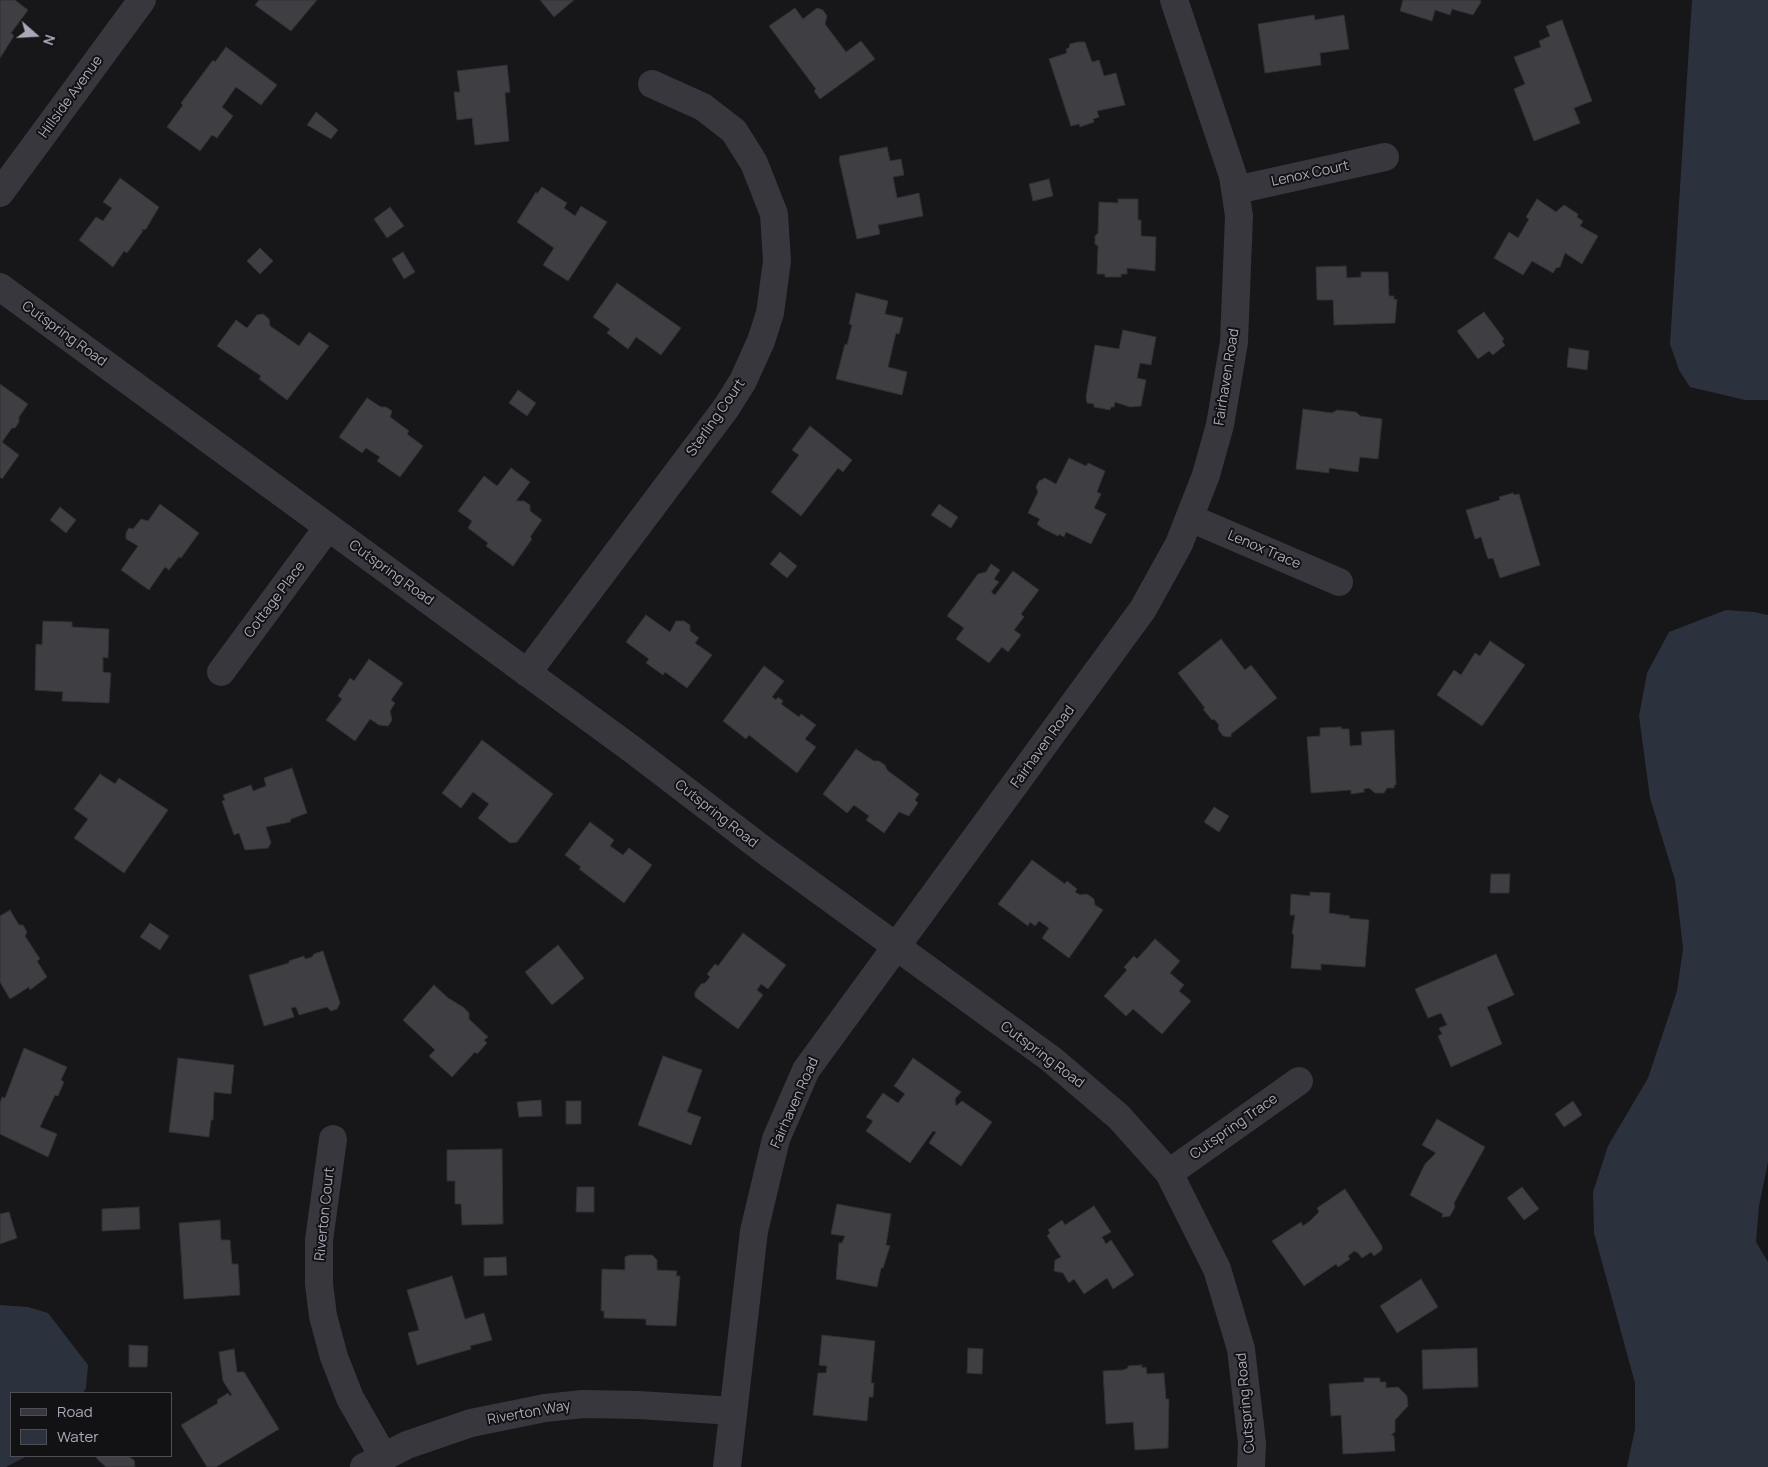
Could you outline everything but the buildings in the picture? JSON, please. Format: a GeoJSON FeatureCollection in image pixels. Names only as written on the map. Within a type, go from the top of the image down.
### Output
{"type":"FeatureCollection","features":[{"type":"Feature","properties":{"kind":"street","name":"Hillside Avenue"},"geometry":{"type":"LineString","coordinates":[[0,193],[142,0]]}},
{"type":"Feature","properties":{"kind":"street","name":"Fairhaven Road"},"geometry":{"type":"LineString","coordinates":[[727,1467],[754,1231],[776,1138],[806,1070],[1144,609],[1179,544],[1206,475],[1220,425],[1234,342],[1238,282],[1238,216],[1236,190],[1224,147],[1174,0]]}},
{"type":"Feature","properties":{"kind":"street","name":"Sterling Court"},"geometry":{"type":"LineString","coordinates":[[527,673],[726,408],[743,381],[761,341],[770,313],[777,261],[774,214],[754,163],[734,131],[703,107],[652,84]]}},
{"type":"Feature","properties":{"kind":"street","name":"Lenox Court"},"geometry":{"type":"LineString","coordinates":[[1236,190],[1385,157]]}},
{"type":"Feature","properties":{"kind":"street","name":"Cutspring Road"},"geometry":{"type":"LineString","coordinates":[[0,287],[633,750],[764,851],[1051,1059],[1119,1117],[1169,1173],[1217,1269],[1230,1305],[1241,1349],[1252,1443],[1251,1467]]}},
{"type":"Feature","properties":{"kind":"street","name":"Lenox Trace"},"geometry":{"type":"LineString","coordinates":[[1190,518],[1339,582]]}},
{"type":"Feature","properties":{"kind":"street","name":"Cottage Place"},"geometry":{"type":"LineString","coordinates":[[222,672],[328,528]]}},
{"type":"Feature","properties":{"kind":"street","name":"Cutspring Trace"},"geometry":{"type":"LineString","coordinates":[[1169,1173],[1299,1081]]}},
{"type":"Feature","properties":{"kind":"street","name":"Riverton Court"},"geometry":{"type":"LineString","coordinates":[[333,1139],[319,1240],[319,1284],[323,1316],[334,1357],[373,1462]]}},
{"type":"Feature","properties":{"kind":"street","name":"Riverton Way"},"geometry":{"type":"LineString","coordinates":[[373,1462],[471,1423],[545,1408],[583,1404],[639,1405],[734,1411]]}},
{"type":"Feature","properties":{"kind":"water"},"geometry":{"type":"Polygon","coordinates":[[[1692,0],[1768,0],[1768,400],[1745,400],[1690,387],[1679,370],[1670,344],[1692,0]]]}},
{"type":"Feature","properties":{"kind":"water"},"geometry":{"type":"Polygon","coordinates":[[[1726,610],[1768,615],[1768,1162],[1759,1206],[1756,1242],[1768,1262],[1768,1467],[1627,1467],[1635,1429],[1635,1383],[1594,1233],[1593,1192],[1608,1146],[1648,1078],[1677,991],[1683,948],[1675,880],[1650,798],[1639,716],[1647,673],[1669,632],[1726,610]]]}},
{"type":"Feature","properties":{"kind":"water"},"geometry":{"type":"Polygon","coordinates":[[[0,1305],[28,1307],[48,1313],[88,1365],[86,1388],[84,1392],[10,1392],[10,1457],[25,1457],[6,1467],[0,1467],[0,1305]]]}}]}
